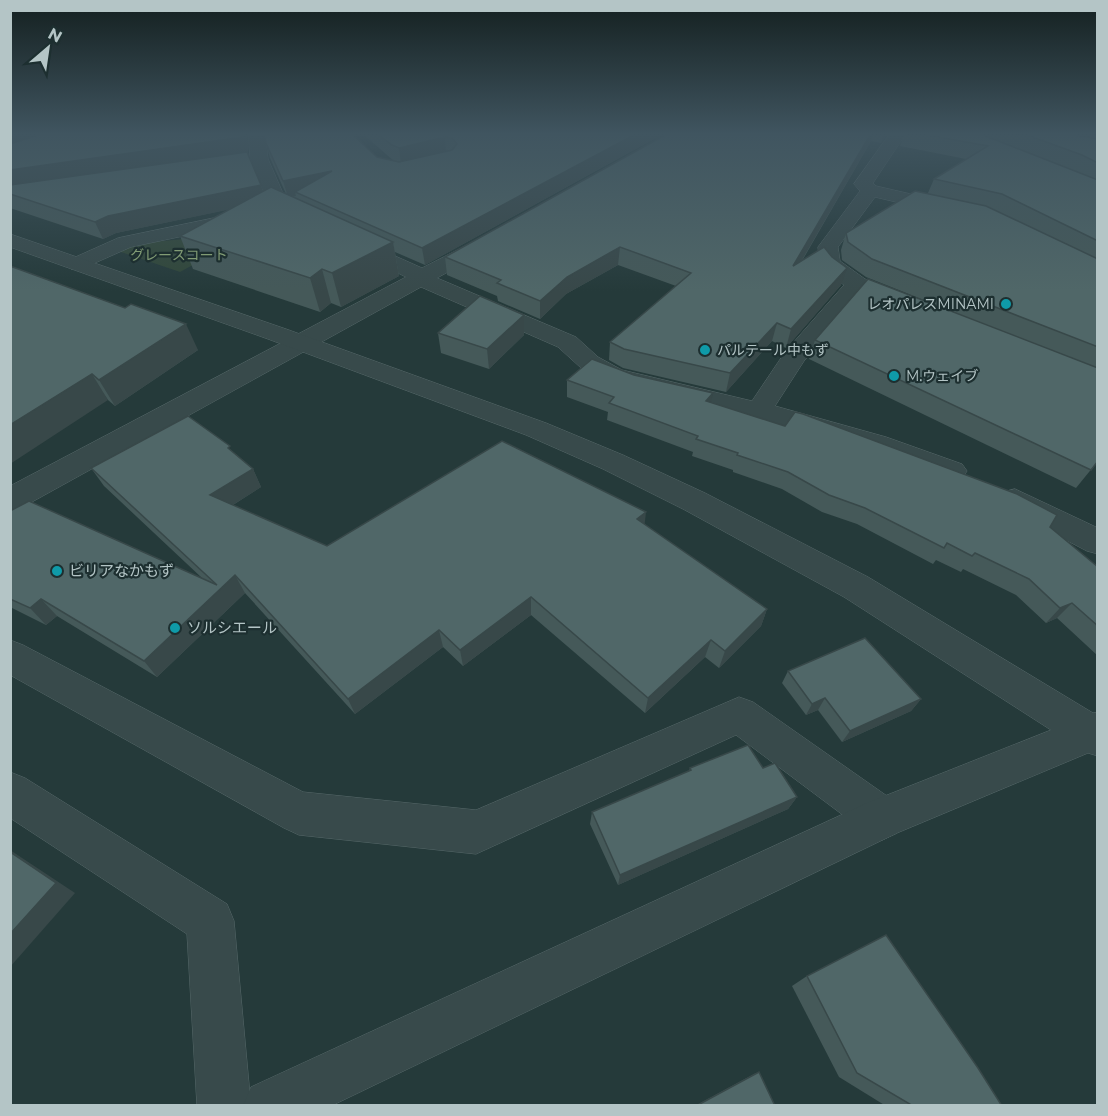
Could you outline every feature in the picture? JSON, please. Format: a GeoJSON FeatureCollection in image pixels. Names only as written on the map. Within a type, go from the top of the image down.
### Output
{"type":"FeatureCollection","features":[{"type":"Feature","properties":{"kind":"street"},"geometry":{"type":"LineString","coordinates":[[272,187],[281,210]]}},
{"type":"Feature","properties":{"kind":"street"},"geometry":{"type":"LineString","coordinates":[[867,187],[870,190],[963,212]]}},
{"type":"Feature","properties":{"kind":"street"},"geometry":{"type":"LineString","coordinates":[[870,190],[828,247],[830,263],[857,284],[922,311]]}},
{"type":"Feature","properties":{"kind":"street"},"geometry":{"type":"LineString","coordinates":[[80,264],[125,242],[281,210],[409,269],[435,287],[567,342],[589,362],[613,375],[642,384],[838,430],[904,452],[985,485],[1098,542]]}},
{"type":"Feature","properties":{"kind":"street"},"geometry":{"type":"LineString","coordinates":[[10,500],[502,234]]}},
{"type":"Feature","properties":{"kind":"street"},"geometry":{"type":"LineString","coordinates":[[10,240],[300,342],[536,429],[694,501],[856,587],[1095,734]]}},
{"type":"Feature","properties":{"kind":"street"},"geometry":{"type":"LineString","coordinates":[[759,410],[794,357],[857,284]]}},
{"type":"Feature","properties":{"kind":"street"},"geometry":{"type":"LineString","coordinates":[[10,656],[299,813],[476,832],[739,715],[882,818]]}},
{"type":"Feature","properties":{"kind":"street"},"geometry":{"type":"LineString","coordinates":[[270,1106],[882,818],[1095,734]]}},
{"type":"Feature","properties":{"kind":"street"},"geometry":{"type":"LineString","coordinates":[[10,793],[210,921],[224,1106]]}},
{"type":"Feature","properties":{"kind":"green space","name":"グレースコート"},"geometry":{"type":"Polygon","coordinates":[[[184,239],[218,251],[180,272],[118,251],[141,243],[184,239]]]}},
{"type":"Feature","properties":{"kind":"building"},"geometry":{"type":"Polygon","coordinates":[[[10,187],[251,187],[108,216],[95,222],[10,194],[10,187]]]}},
{"type":"Feature","properties":{"kind":"building"},"geometry":{"type":"Polygon","coordinates":[[[271,187],[393,242],[332,273],[322,269],[310,278],[180,236],[271,187]]]}},
{"type":"Feature","properties":{"kind":"building"},"geometry":{"type":"Polygon","coordinates":[[[304,187],[536,187],[422,248],[295,192],[304,187]]]}},
{"type":"Feature","properties":{"kind":"building"},"geometry":{"type":"Polygon","coordinates":[[[571,187],[839,187],[793,266],[824,247],[832,257],[847,268],[791,329],[777,323],[730,373],[624,349],[610,342],[691,273],[620,247],[567,277],[540,301],[497,283],[501,280],[445,257],[571,187]]]}},
{"type":"Feature","properties":{"kind":"building"},"geometry":{"type":"Polygon","coordinates":[[[971,187],[1098,187],[1098,241],[1002,194],[971,187]]]}},
{"type":"Feature","properties":{"kind":"building"},"geometry":{"type":"Polygon","coordinates":[[[915,191],[986,206],[1098,259],[1098,347],[872,259],[848,242],[846,233],[915,191]]]}},
{"type":"Feature","properties":{"kind":"building"},"geometry":{"type":"Polygon","coordinates":[[[10,266],[125,308],[131,304],[186,324],[99,380],[92,374],[10,425],[10,266]]]}},
{"type":"Feature","properties":{"kind":"building"},"geometry":{"type":"Polygon","coordinates":[[[868,279],[1098,368],[1098,461],[1091,470],[815,340],[868,279]]]}},
{"type":"Feature","properties":{"kind":"building"},"geometry":{"type":"Polygon","coordinates":[[[480,296],[524,315],[487,349],[438,333],[480,296]]]}},
{"type":"Feature","properties":{"kind":"building"},"geometry":{"type":"Polygon","coordinates":[[[592,359],[634,375],[713,393],[706,401],[785,426],[795,412],[803,414],[1017,494],[1057,515],[1050,527],[1098,567],[1098,626],[1072,603],[1060,608],[1029,579],[975,553],[972,556],[947,543],[944,548],[865,508],[829,495],[788,472],[737,455],[738,453],[696,439],[698,436],[609,403],[614,397],[567,380],[592,359]]]}},
{"type":"Feature","properties":{"kind":"building"},"geometry":{"type":"Polygon","coordinates":[[[188,416],[230,446],[228,448],[253,469],[210,495],[327,546],[502,441],[646,512],[637,519],[767,609],[725,651],[711,640],[648,698],[531,597],[460,650],[439,630],[348,699],[235,575],[144,661],[41,599],[30,608],[10,599],[10,511],[29,501],[217,585],[91,468],[188,416]]]}},
{"type":"Feature","properties":{"kind":"building"},"geometry":{"type":"Polygon","coordinates":[[[865,638],[921,699],[850,731],[825,698],[812,704],[788,671],[865,638]]]}},
{"type":"Feature","properties":{"kind":"building"},"geometry":{"type":"Polygon","coordinates":[[[748,745],[763,768],[775,763],[797,797],[620,875],[592,812],[748,745]]]}},
{"type":"Feature","properties":{"kind":"building"},"geometry":{"type":"Polygon","coordinates":[[[10,852],[56,883],[10,934],[10,852]]]}},
{"type":"Feature","properties":{"kind":"building"},"geometry":{"type":"Polygon","coordinates":[[[886,935],[1002,1106],[913,1106],[857,1073],[807,976],[886,935]]]}},
{"type":"Feature","properties":{"kind":"building"},"geometry":{"type":"Polygon","coordinates":[[[759,1072],[775,1106],[696,1106],[759,1072]]]}},
{"type":"Feature","properties":{"kind":"place","name":"レオパレスMINAMI"},"geometry":{"type":"Point","coordinates":[1006,304]}},
{"type":"Feature","properties":{"kind":"place","name":"パルテール中もず"},"geometry":{"type":"Point","coordinates":[705,350]}},
{"type":"Feature","properties":{"kind":"place","name":"M.ウェイブ"},"geometry":{"type":"Point","coordinates":[894,376]}},
{"type":"Feature","properties":{"kind":"place","name":"ビリアなかもず"},"geometry":{"type":"Point","coordinates":[57,571]}},
{"type":"Feature","properties":{"kind":"place","name":"ソルシエール"},"geometry":{"type":"Point","coordinates":[175,628]}}]}
